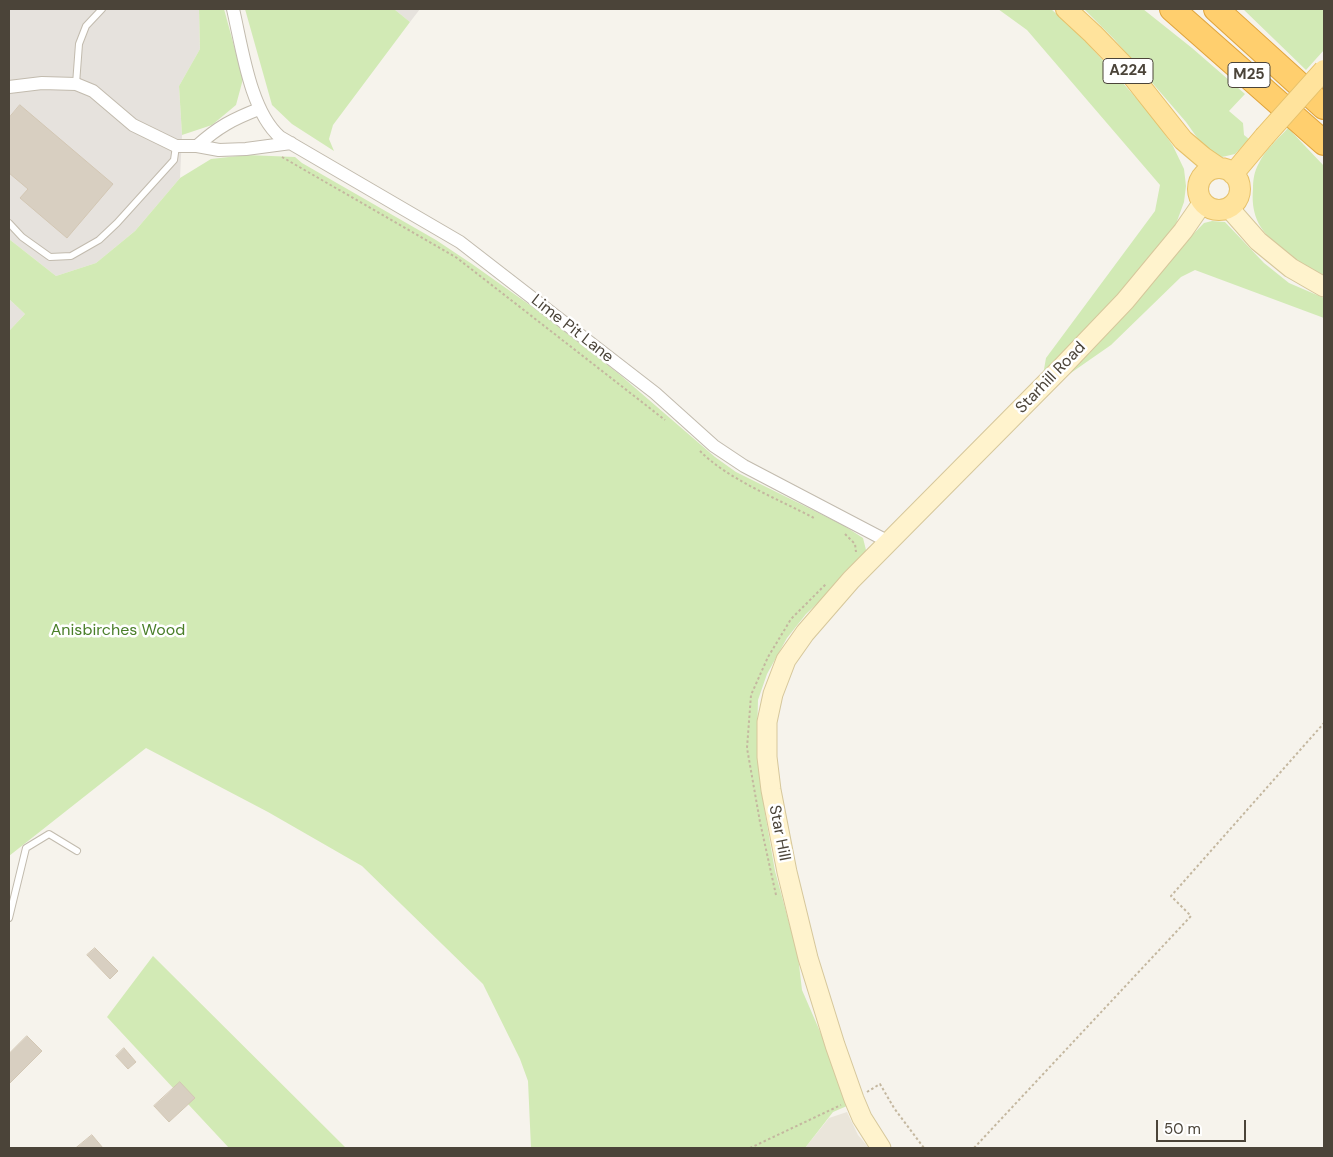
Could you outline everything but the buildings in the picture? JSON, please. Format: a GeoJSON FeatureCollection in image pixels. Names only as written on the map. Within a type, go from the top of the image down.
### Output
{"type":"FeatureCollection","features":[{"type":"Feature","properties":{"kind":"highway","name":"M25"},"geometry":{"type":"LineString","coordinates":[[1172,9],[1324,143]]}},
{"type":"Feature","properties":{"kind":"highway","name":"M25"},"geometry":{"type":"LineString","coordinates":[[1216,9],[1324,107]]}},
{"type":"Feature","properties":{"kind":"main road","name":"A224"},"geometry":{"type":"LineString","coordinates":[[1066,9],[1126,68],[1183,140],[1204,157],[1226,171]]}},
{"type":"Feature","properties":{"kind":"main road"},"geometry":{"type":"LineString","coordinates":[[1226,171],[1264,136],[1324,70]]}},
{"type":"Feature","properties":{"kind":"main road","name":"A224"},"geometry":{"type":"LineString","coordinates":[[1183,140],[1194,167],[1200,196]]}},
{"type":"Feature","properties":{"kind":"main road"},"geometry":{"type":"LineString","coordinates":[[1226,171],[1238,179],[1240,192],[1235,204],[1229,208],[1216,211],[1209,208],[1200,196],[1202,176],[1207,172],[1226,171]]}},
{"type":"Feature","properties":{"kind":"street","name":"Lime Pit Lane"},"geometry":{"type":"LineString","coordinates":[[233,9],[259,109],[271,129],[280,137],[460,242],[655,393],[714,446],[744,466],[889,542]]}},
{"type":"Feature","properties":{"kind":"street"},"geometry":{"type":"LineString","coordinates":[[9,86],[42,83],[76,84],[93,91],[133,125],[176,146],[197,146],[218,150],[246,149],[291,143]]}},
{"type":"Feature","properties":{"kind":"street"},"geometry":{"type":"LineString","coordinates":[[197,146],[214,131],[233,119],[259,109]]}},
{"type":"Feature","properties":{"kind":"street","name":"Starhill Road"},"geometry":{"type":"LineString","coordinates":[[889,542],[1064,366],[1125,301],[1183,231],[1199,208],[1200,196]]}},
{"type":"Feature","properties":{"kind":"street"},"geometry":{"type":"LineString","coordinates":[[1229,208],[1258,241],[1291,268],[1324,287]]}},
{"type":"Feature","properties":{"kind":"street","name":"Star Hill"},"geometry":{"type":"LineString","coordinates":[[881,1148],[862,1118],[854,1100],[808,958],[787,872],[771,790],[767,757],[767,722],[773,694],[786,660],[811,626],[851,580],[889,542]]}},
{"type":"Feature","properties":{"kind":"lane"},"geometry":{"type":"LineString","coordinates":[[76,84],[79,44],[86,26],[102,9]]}},
{"type":"Feature","properties":{"kind":"lane"},"geometry":{"type":"LineString","coordinates":[[9,223],[22,237],[50,257],[71,256],[99,240],[117,223],[174,160],[176,146]]}},
{"type":"Feature","properties":{"kind":"lane"},"geometry":{"type":"LineString","coordinates":[[9,918],[26,848],[49,834],[77,851]]}},
{"type":"Feature","properties":{"kind":"path"},"geometry":{"type":"LineString","coordinates":[[291,143],[282,157],[457,258],[667,422]]}},
{"type":"Feature","properties":{"kind":"path"},"geometry":{"type":"LineString","coordinates":[[700,451],[742,481],[816,519]]}},
{"type":"Feature","properties":{"kind":"path"},"geometry":{"type":"LineString","coordinates":[[841,532],[850,537],[855,544],[856,553]]}},
{"type":"Feature","properties":{"kind":"path"},"geometry":{"type":"LineString","coordinates":[[776,898],[760,822],[748,748],[751,695],[768,657],[791,619],[833,577]]}},
{"type":"Feature","properties":{"kind":"path"},"geometry":{"type":"LineString","coordinates":[[974,1148],[1192,916],[1171,896],[1324,723]]}},
{"type":"Feature","properties":{"kind":"path"},"geometry":{"type":"LineString","coordinates":[[750,1148],[854,1100],[880,1084],[894,1108],[924,1148]]}},
{"type":"Feature","properties":{"kind":"shaded area"},"geometry":{"type":"Polygon","coordinates":[[[9,9],[199,9],[200,49],[179,86],[182,135],[180,178],[135,231],[96,263],[56,276],[9,239],[9,9]]]}},
{"type":"Feature","properties":{"kind":"shaded area"},"geometry":{"type":"Polygon","coordinates":[[[394,9],[420,9],[410,22],[394,9]]]}},
{"type":"Feature","properties":{"kind":"shaded area"},"geometry":{"type":"Polygon","coordinates":[[[9,299],[25,314],[9,331],[9,299]]]}},
{"type":"Feature","properties":{"kind":"shaded area"},"geometry":{"type":"Polygon","coordinates":[[[847,1112],[858,1135],[869,1148],[805,1148],[829,1118],[847,1112]]]}},
{"type":"Feature","properties":{"kind":"green space"},"geometry":{"type":"Polygon","coordinates":[[[199,9],[224,9],[243,79],[236,105],[212,125],[182,135],[179,86],[200,49],[199,9]]]}},
{"type":"Feature","properties":{"kind":"green space"},"geometry":{"type":"Polygon","coordinates":[[[245,9],[394,9],[410,22],[333,125],[329,139],[334,151],[292,124],[272,105],[245,9]]]}},
{"type":"Feature","properties":{"kind":"green space"},"geometry":{"type":"Polygon","coordinates":[[[998,9],[1051,9],[1081,36],[1153,117],[1173,146],[1184,169],[1186,186],[1184,202],[1176,224],[1094,323],[1043,375],[1046,358],[1155,211],[1160,185],[1027,30],[998,9]]]}},
{"type":"Feature","properties":{"kind":"green space"},"geometry":{"type":"Polygon","coordinates":[[[1084,9],[1143,9],[1245,94],[1229,111],[1243,123],[1244,135],[1249,139],[1235,154],[1222,157],[1208,153],[1186,122],[1114,39],[1084,9]]]}},
{"type":"Feature","properties":{"kind":"green space"},"geometry":{"type":"Polygon","coordinates":[[[1243,9],[1324,9],[1324,50],[1306,70],[1243,9]]]}},
{"type":"Feature","properties":{"kind":"green space"},"geometry":{"type":"Polygon","coordinates":[[[1288,128],[1324,166],[1324,275],[1296,259],[1276,244],[1257,220],[1253,205],[1256,170],[1265,154],[1288,128]]]}},
{"type":"Feature","properties":{"kind":"green space","name":"Anisbirches Wood"},"geometry":{"type":"Polygon","coordinates":[[[247,155],[295,157],[302,163],[436,240],[541,313],[619,374],[715,457],[736,472],[843,525],[863,538],[866,550],[861,562],[806,614],[787,638],[767,674],[758,700],[757,739],[765,813],[775,871],[798,956],[802,990],[828,1050],[847,1106],[833,1112],[805,1148],[531,1148],[528,1081],[520,1059],[483,984],[362,866],[268,812],[146,748],[9,856],[9,331],[25,314],[9,299],[9,239],[56,276],[96,263],[135,231],[180,178],[211,159],[247,155]]]}},
{"type":"Feature","properties":{"kind":"green space"},"geometry":{"type":"Polygon","coordinates":[[[1212,221],[1225,222],[1264,263],[1289,283],[1324,298],[1324,318],[1195,270],[1181,277],[1111,345],[1055,384],[1172,256],[1204,223],[1212,221]]]}},
{"type":"Feature","properties":{"kind":"green space"},"geometry":{"type":"Polygon","coordinates":[[[153,956],[346,1148],[229,1148],[107,1017],[153,956]]]}}]}
